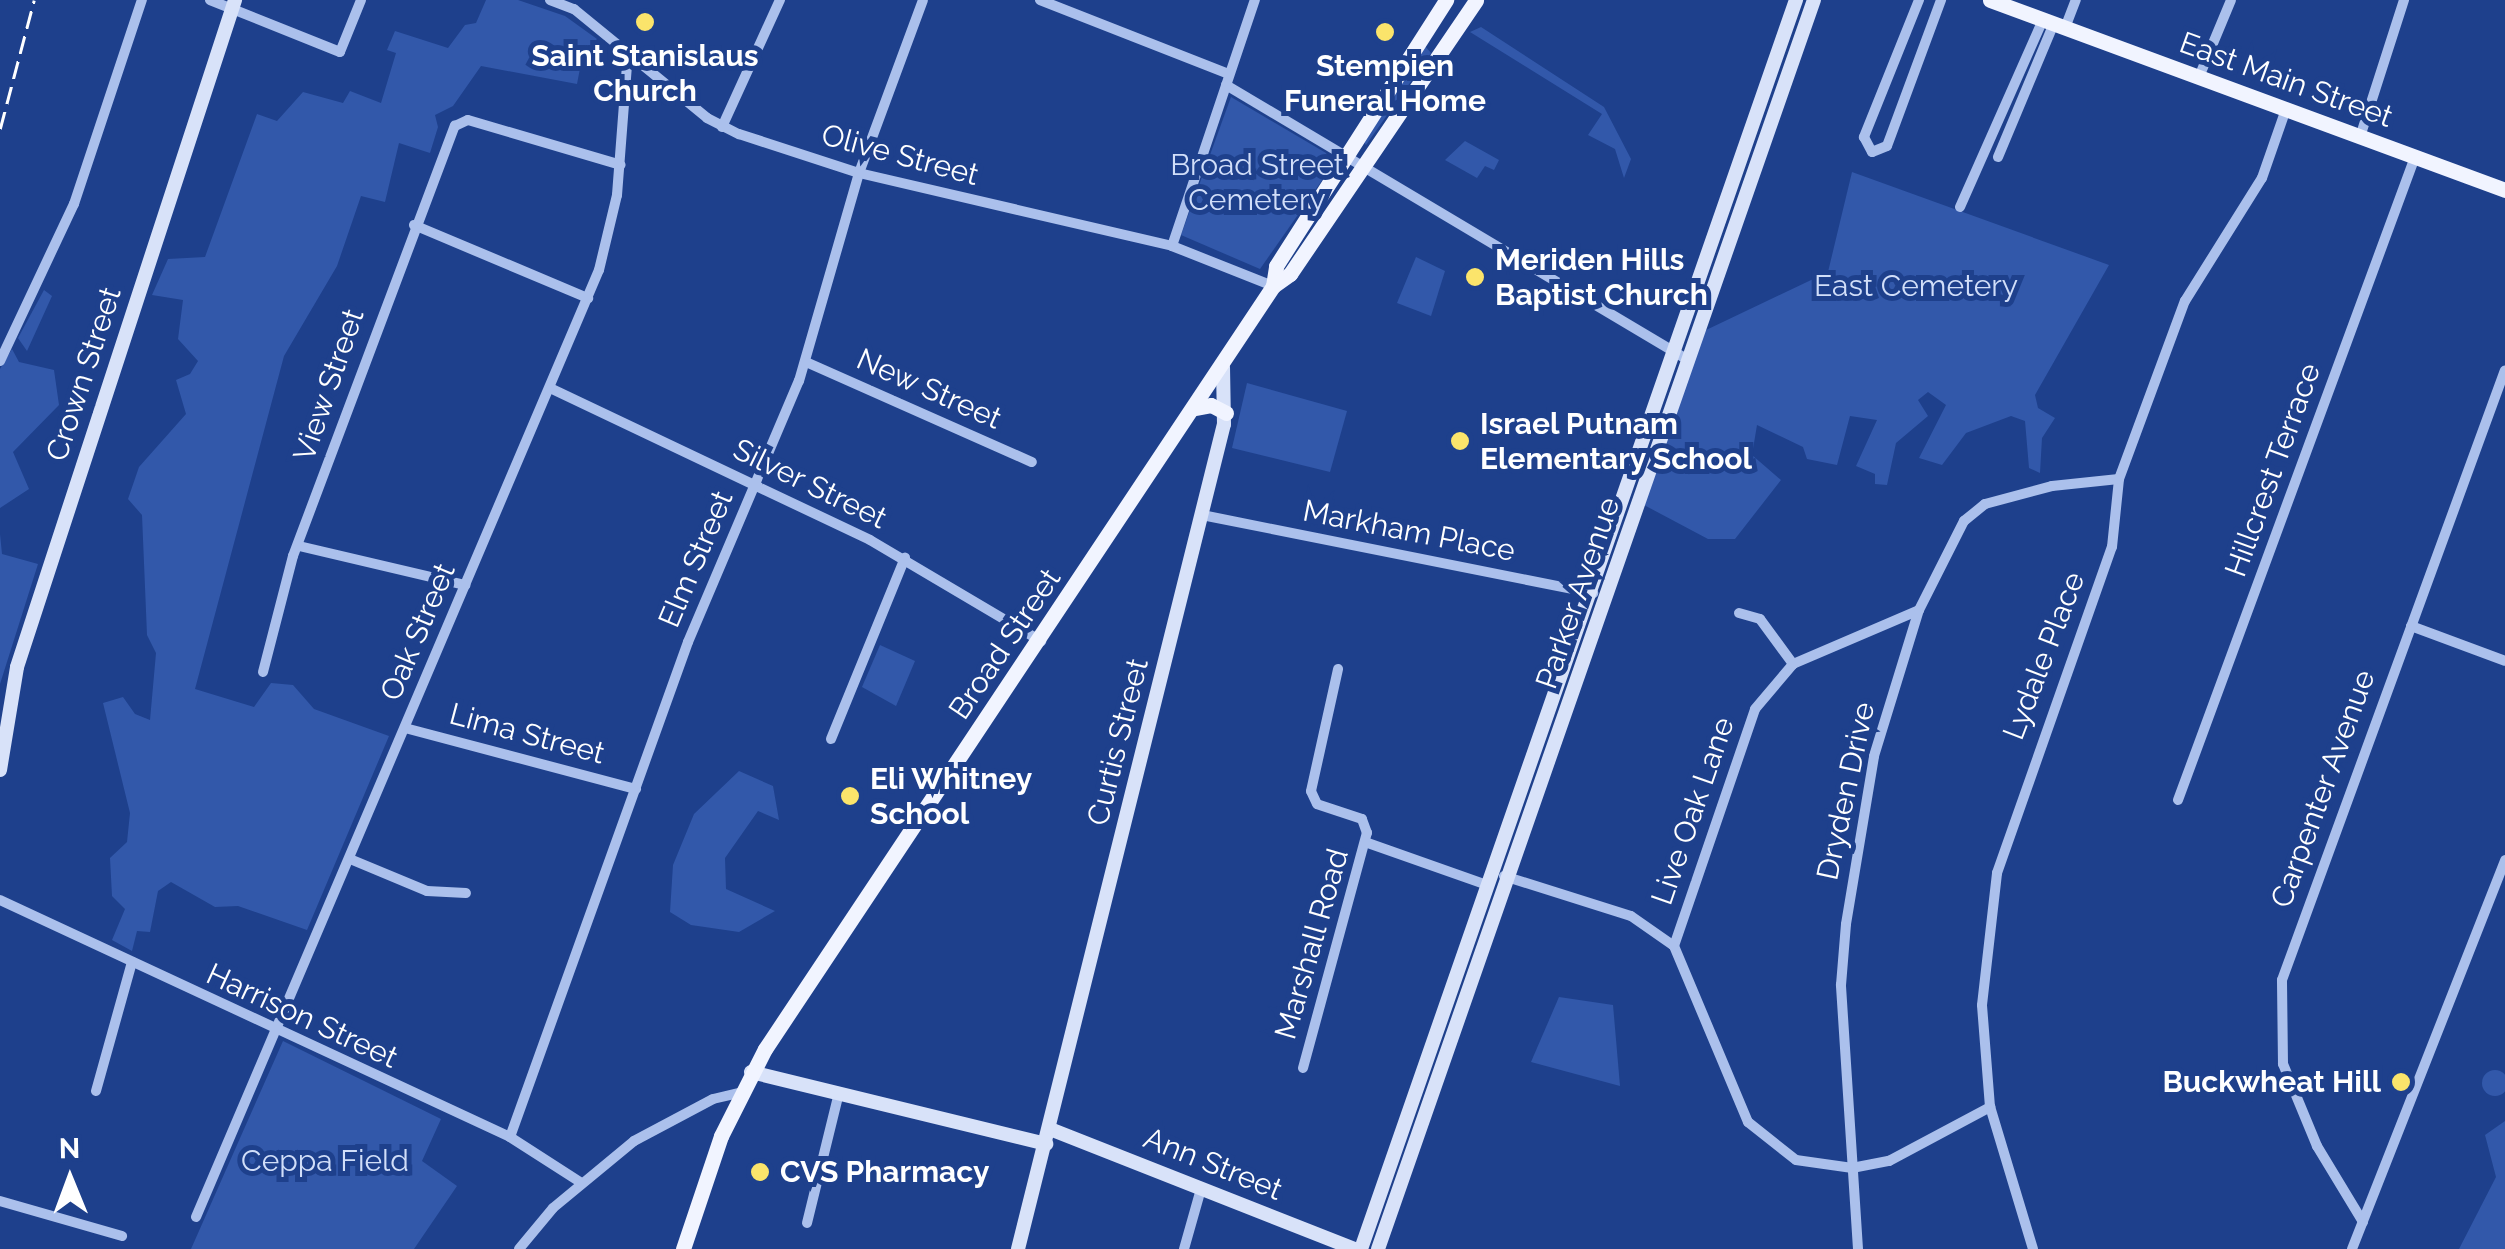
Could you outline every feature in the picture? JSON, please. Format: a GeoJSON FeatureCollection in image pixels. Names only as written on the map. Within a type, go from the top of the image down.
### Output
{"type":"FeatureCollection","features":[{"type":"Feature","properties":{"kind":"main road","name":"Broad Street"},"geometry":{"type":"LineString","coordinates":[[683,1249],[740,1092],[751,1072],[1224,366],[1273,286],[1276,266],[1446,0]]}},
{"type":"Feature","properties":{"kind":"main road","name":"Broad Street"},"geometry":{"type":"LineString","coordinates":[[1273,286],[1290,274],[1476,0]]}},
{"type":"Feature","properties":{"kind":"main road","name":"East Main Street"},"geometry":{"type":"LineString","coordinates":[[1990,0],[2505,190]]}},
{"type":"Feature","properties":{"kind":"main road"},"geometry":{"type":"LineString","coordinates":[[1427,30],[1447,42]]}},
{"type":"Feature","properties":{"kind":"main road"},"geometry":{"type":"LineString","coordinates":[[1196,408],[1211,406],[1226,413]]}},
{"type":"Feature","properties":{"kind":"street"},"geometry":{"type":"LineString","coordinates":[[0,361],[74,204],[142,0]]}},
{"type":"Feature","properties":{"kind":"street"},"geometry":{"type":"LineString","coordinates":[[210,0],[233,4],[340,52],[361,0]]}},
{"type":"Feature","properties":{"kind":"street","name":"Olive Street"},"geometry":{"type":"LineString","coordinates":[[550,0],[577,5],[628,52],[722,127],[858,173],[1172,246],[1273,286]]}},
{"type":"Feature","properties":{"kind":"street"},"geometry":{"type":"LineString","coordinates":[[722,127],[780,0]]}},
{"type":"Feature","properties":{"kind":"street","name":"Elm Street"},"geometry":{"type":"LineString","coordinates":[[510,1137],[636,788],[806,362],[858,173],[923,0]]}},
{"type":"Feature","properties":{"kind":"street"},"geometry":{"type":"LineString","coordinates":[[1040,0],[1227,80],[1362,167],[1688,360]]}},
{"type":"Feature","properties":{"kind":"street"},"geometry":{"type":"LineString","coordinates":[[1172,246],[1254,0]]}},
{"type":"Feature","properties":{"kind":"street","name":"Parker Avenue"},"geometry":{"type":"LineString","coordinates":[[1358,1249],[1796,0]]}},
{"type":"Feature","properties":{"kind":"street","name":"Parker Avenue"},"geometry":{"type":"LineString","coordinates":[[1378,1249],[1814,0]]}},
{"type":"Feature","properties":{"kind":"street"},"geometry":{"type":"LineString","coordinates":[[1920,0],[1864,137],[1872,152],[1887,146],[1941,0]]}},
{"type":"Feature","properties":{"kind":"street"},"geometry":{"type":"LineString","coordinates":[[1960,206],[1997,123],[2054,24],[2076,0]]}},
{"type":"Feature","properties":{"kind":"street"},"geometry":{"type":"LineString","coordinates":[[2199,77],[2231,0]]}},
{"type":"Feature","properties":{"kind":"street"},"geometry":{"type":"LineString","coordinates":[[2360,137],[2404,0]]}},
{"type":"Feature","properties":{"kind":"street","name":"Crown Street"},"geometry":{"type":"LineString","coordinates":[[0,770],[17,667],[233,4]]}},
{"type":"Feature","properties":{"kind":"street"},"geometry":{"type":"LineString","coordinates":[[1998,156],[2054,24]]}},
{"type":"Feature","properties":{"kind":"street","name":"Oak Street"},"geometry":{"type":"LineString","coordinates":[[196,1217],[588,298],[610,233],[620,165],[628,52]]}},
{"type":"Feature","properties":{"kind":"street"},"geometry":{"type":"LineString","coordinates":[[1888,76],[1911,85]]}},
{"type":"Feature","properties":{"kind":"street","name":"Lydale Place"},"geometry":{"type":"LineString","coordinates":[[2033,1249],[1990,1107],[1982,1005],[1997,873],[2112,546],[2119,479],[2185,301],[2253,194],[2286,109]]}},
{"type":"Feature","properties":{"kind":"street","name":"View Street"},"geometry":{"type":"LineString","coordinates":[[262,672],[299,546],[414,225],[460,120],[620,165]]}},
{"type":"Feature","properties":{"kind":"street"},"geometry":{"type":"LineString","coordinates":[[1997,123],[2010,128]]}},
{"type":"Feature","properties":{"kind":"street","name":"Hillcrest Terrace"},"geometry":{"type":"LineString","coordinates":[[2178,800],[2416,157]]}},
{"type":"Feature","properties":{"kind":"street"},"geometry":{"type":"LineString","coordinates":[[1727,198],[1743,204]]}},
{"type":"Feature","properties":{"kind":"street"},"geometry":{"type":"LineString","coordinates":[[414,225],[588,298]]}},
{"type":"Feature","properties":{"kind":"street","name":"New Street"},"geometry":{"type":"LineString","coordinates":[[806,362],[1032,462]]}},
{"type":"Feature","properties":{"kind":"street","name":"Curtis Street"},"geometry":{"type":"LineString","coordinates":[[1018,1249],[1202,516],[1226,413],[1224,366]]}},
{"type":"Feature","properties":{"kind":"street","name":"Carpenter Avenue"},"geometry":{"type":"LineString","coordinates":[[2363,1222],[2296,1100],[2280,1046],[2279,996],[2291,948],[2505,370]]}},
{"type":"Feature","properties":{"kind":"street","name":"Silver Street"},"geometry":{"type":"LineString","coordinates":[[550,388],[905,558],[1041,641]]}},
{"type":"Feature","properties":{"kind":"street","name":"Parker Avenue"},"geometry":{"type":"LineString","coordinates":[[1635,462],[1651,467]]}},
{"type":"Feature","properties":{"kind":"street","name":"Dryden Drive"},"geometry":{"type":"LineString","coordinates":[[1858,1249],[1841,985],[1853,862],[1874,756],[1920,610],[1964,522],[1985,504],[2052,486],[2119,479]]}},
{"type":"Feature","properties":{"kind":"street","name":"Markham Place"},"geometry":{"type":"LineString","coordinates":[[1202,516],[1606,596]]}},
{"type":"Feature","properties":{"kind":"street"},"geometry":{"type":"LineString","coordinates":[[299,546],[465,585]]}},
{"type":"Feature","properties":{"kind":"street"},"geometry":{"type":"LineString","coordinates":[[831,739],[905,558]]}},
{"type":"Feature","properties":{"kind":"street"},"geometry":{"type":"LineString","coordinates":[[1739,613],[1760,619],[1793,664],[1920,610]]}},
{"type":"Feature","properties":{"kind":"street"},"geometry":{"type":"LineString","coordinates":[[2411,626],[2505,661]]}},
{"type":"Feature","properties":{"kind":"street","name":"Live Oak Lane"},"geometry":{"type":"LineString","coordinates":[[1674,946],[1742,737],[1793,664]]}},
{"type":"Feature","properties":{"kind":"street"},"geometry":{"type":"LineString","coordinates":[[1338,669],[1311,791],[1317,804],[1362,819],[1365,842]]}},
{"type":"Feature","properties":{"kind":"street","name":"Lima Street"},"geometry":{"type":"LineString","coordinates":[[405,728],[636,788]]}},
{"type":"Feature","properties":{"kind":"street","name":"Parker Avenue"},"geometry":{"type":"LineString","coordinates":[[1542,731],[1558,737]]}},
{"type":"Feature","properties":{"kind":"street","name":"Marshall Road"},"geometry":{"type":"LineString","coordinates":[[1303,1068],[1365,842],[1490,879]]}},
{"type":"Feature","properties":{"kind":"street"},"geometry":{"type":"LineString","coordinates":[[350,860],[427,891],[466,893]]}},
{"type":"Feature","properties":{"kind":"street"},"geometry":{"type":"LineString","coordinates":[[2352,1249],[2505,860]]}},
{"type":"Feature","properties":{"kind":"street"},"geometry":{"type":"LineString","coordinates":[[1490,879],[1509,877],[1631,916],[1674,946],[1748,1122],[1796,1160],[1852,1168],[1930,1144],[1990,1107]]}},
{"type":"Feature","properties":{"kind":"street","name":"Harrison Street"},"geometry":{"type":"LineString","coordinates":[[0,900],[276,1032],[510,1137],[580,1182]]}},
{"type":"Feature","properties":{"kind":"street"},"geometry":{"type":"LineString","coordinates":[[96,1091],[132,962]]}},
{"type":"Feature","properties":{"kind":"street"},"geometry":{"type":"LineString","coordinates":[[1449,996],[1465,1002]]}},
{"type":"Feature","properties":{"kind":"street","name":"Ann Street"},"geometry":{"type":"LineString","coordinates":[[751,1072],[1048,1137],[1201,1188],[1358,1249]]}},
{"type":"Feature","properties":{"kind":"street"},"geometry":{"type":"LineString","coordinates":[[519,1249],[580,1182],[658,1126],[740,1092]]}},
{"type":"Feature","properties":{"kind":"street"},"geometry":{"type":"LineString","coordinates":[[807,1223],[840,1093]]}},
{"type":"Feature","properties":{"kind":"street"},"geometry":{"type":"LineString","coordinates":[[1407,1117],[1423,1123]]}},
{"type":"Feature","properties":{"kind":"street"},"geometry":{"type":"LineString","coordinates":[[1184,1249],[1201,1188]]}},
{"type":"Feature","properties":{"kind":"street"},"geometry":{"type":"LineString","coordinates":[[0,1201],[122,1236]]}},
{"type":"Feature","properties":{"kind":"green space"},"geometry":{"type":"Polygon","coordinates":[[[486,0],[518,0],[565,16],[597,39],[583,53],[577,84],[481,66],[453,106],[435,115],[438,127],[430,153],[399,143],[385,202],[361,196],[337,266],[284,356],[195,689],[254,707],[271,683],[293,685],[314,709],[389,736],[307,930],[238,906],[215,907],[171,882],[158,891],[150,932],[137,931],[132,951],[112,940],[125,909],[112,896],[110,858],[127,842],[130,813],[103,703],[123,697],[135,714],[150,720],[156,653],[147,635],[142,515],[128,499],[139,467],[186,414],[176,380],[190,374],[198,361],[178,339],[183,300],[152,295],[168,259],[205,257],[257,114],[277,121],[303,92],[343,103],[350,91],[381,103],[396,53],[387,50],[395,31],[448,48],[465,25],[476,23],[486,0]]]}},
{"type":"Feature","properties":{"kind":"green space"},"geometry":{"type":"Polygon","coordinates":[[[1481,27],[1604,107],[1631,159],[1624,178],[1615,149],[1588,135],[1602,114],[1470,32],[1481,27]]]}},
{"type":"Feature","properties":{"kind":"green space"},"geometry":{"type":"Polygon","coordinates":[[[1425,46],[1431,53],[1366,145],[1363,141],[1425,46]]]}},
{"type":"Feature","properties":{"kind":"green space","name":"Broad Street Cemetery"},"geometry":{"type":"Polygon","coordinates":[[[1231,97],[1326,153],[1332,166],[1260,269],[1181,235],[1231,97]]]}},
{"type":"Feature","properties":{"kind":"green space"},"geometry":{"type":"Polygon","coordinates":[[[1465,141],[1499,160],[1494,170],[1485,166],[1477,178],[1445,160],[1465,141]]]}},
{"type":"Feature","properties":{"kind":"green space","name":"East Cemetery"},"geometry":{"type":"Polygon","coordinates":[[[1852,172],[2109,265],[2035,395],[2038,408],[2055,418],[2042,438],[2040,473],[2029,468],[2025,421],[2011,416],[1966,433],[1942,465],[1919,458],[1946,405],[1928,392],[1918,400],[1928,416],[1896,443],[1887,485],[1875,484],[1875,474],[1856,466],[1877,420],[1850,416],[1837,465],[1807,459],[1803,447],[1757,425],[1752,455],[1781,480],[1735,539],[1708,539],[1644,505],[1704,331],[1828,272],[1852,172]]]}},
{"type":"Feature","properties":{"kind":"green space"},"geometry":{"type":"Polygon","coordinates":[[[1416,257],[1445,271],[1431,316],[1397,303],[1416,257]]]}},
{"type":"Feature","properties":{"kind":"green space"},"geometry":{"type":"Polygon","coordinates":[[[44,290],[52,296],[27,351],[18,338],[44,290]]]}},
{"type":"Feature","properties":{"kind":"green space"},"geometry":{"type":"Polygon","coordinates":[[[12,349],[19,362],[54,370],[59,405],[13,452],[29,489],[0,508],[0,369],[12,349]]]}},
{"type":"Feature","properties":{"kind":"green space"},"geometry":{"type":"Polygon","coordinates":[[[1247,383],[1347,411],[1330,472],[1232,448],[1247,383]]]}},
{"type":"Feature","properties":{"kind":"green space"},"geometry":{"type":"Polygon","coordinates":[[[0,534],[2,554],[38,564],[0,684],[0,534]]]}},
{"type":"Feature","properties":{"kind":"green space"},"geometry":{"type":"Polygon","coordinates":[[[880,645],[915,661],[896,706],[862,687],[880,645]]]}},
{"type":"Feature","properties":{"kind":"green space"},"geometry":{"type":"Polygon","coordinates":[[[739,771],[773,786],[779,820],[758,811],[725,858],[726,889],[775,911],[739,932],[691,925],[670,912],[673,865],[694,814],[739,771]]]}},
{"type":"Feature","properties":{"kind":"green space"},"geometry":{"type":"Polygon","coordinates":[[[1559,997],[1613,1005],[1620,1086],[1531,1062],[1559,997]]]}},
{"type":"Feature","properties":{"kind":"green space","name":"Ceppa Field"},"geometry":{"type":"Polygon","coordinates":[[[283,1041],[441,1119],[422,1161],[457,1186],[414,1249],[191,1249],[283,1041]]]}},
{"type":"Feature","properties":{"kind":"green space"},"geometry":{"type":"Polygon","coordinates":[[[2495,1070],[2504,1074],[2508,1083],[2504,1092],[2495,1096],[2486,1092],[2482,1083],[2486,1074],[2495,1070]]]}},
{"type":"Feature","properties":{"kind":"green space"},"geometry":{"type":"Polygon","coordinates":[[[2505,1121],[2505,1249],[2459,1249],[2496,1177],[2485,1135],[2505,1121]]]}},
{"type":"Feature","properties":{"kind":"railway"},"geometry":{"type":"LineString","coordinates":[[0,129],[34,0]]}},
{"type":"Feature","properties":{"kind":"place","name":"Saint Stanislaus Church"},"geometry":{"type":"Point","coordinates":[645,22]}},
{"type":"Feature","properties":{"kind":"place","name":"Stempien Funeral Home"},"geometry":{"type":"Point","coordinates":[1385,32]}},
{"type":"Feature","properties":{"kind":"place","name":"Meriden Hills Baptist Church"},"geometry":{"type":"Point","coordinates":[1475,277]}},
{"type":"Feature","properties":{"kind":"place","name":"Israel Putnam Elementary School"},"geometry":{"type":"Point","coordinates":[1460,441]}},
{"type":"Feature","properties":{"kind":"place","name":"Eli Whitney School"},"geometry":{"type":"Point","coordinates":[850,796]}},
{"type":"Feature","properties":{"kind":"place","name":"Buckwheat Hill"},"geometry":{"type":"Point","coordinates":[2401,1082]}},
{"type":"Feature","properties":{"kind":"place","name":"CVS Pharmacy"},"geometry":{"type":"Point","coordinates":[760,1172]}}]}
